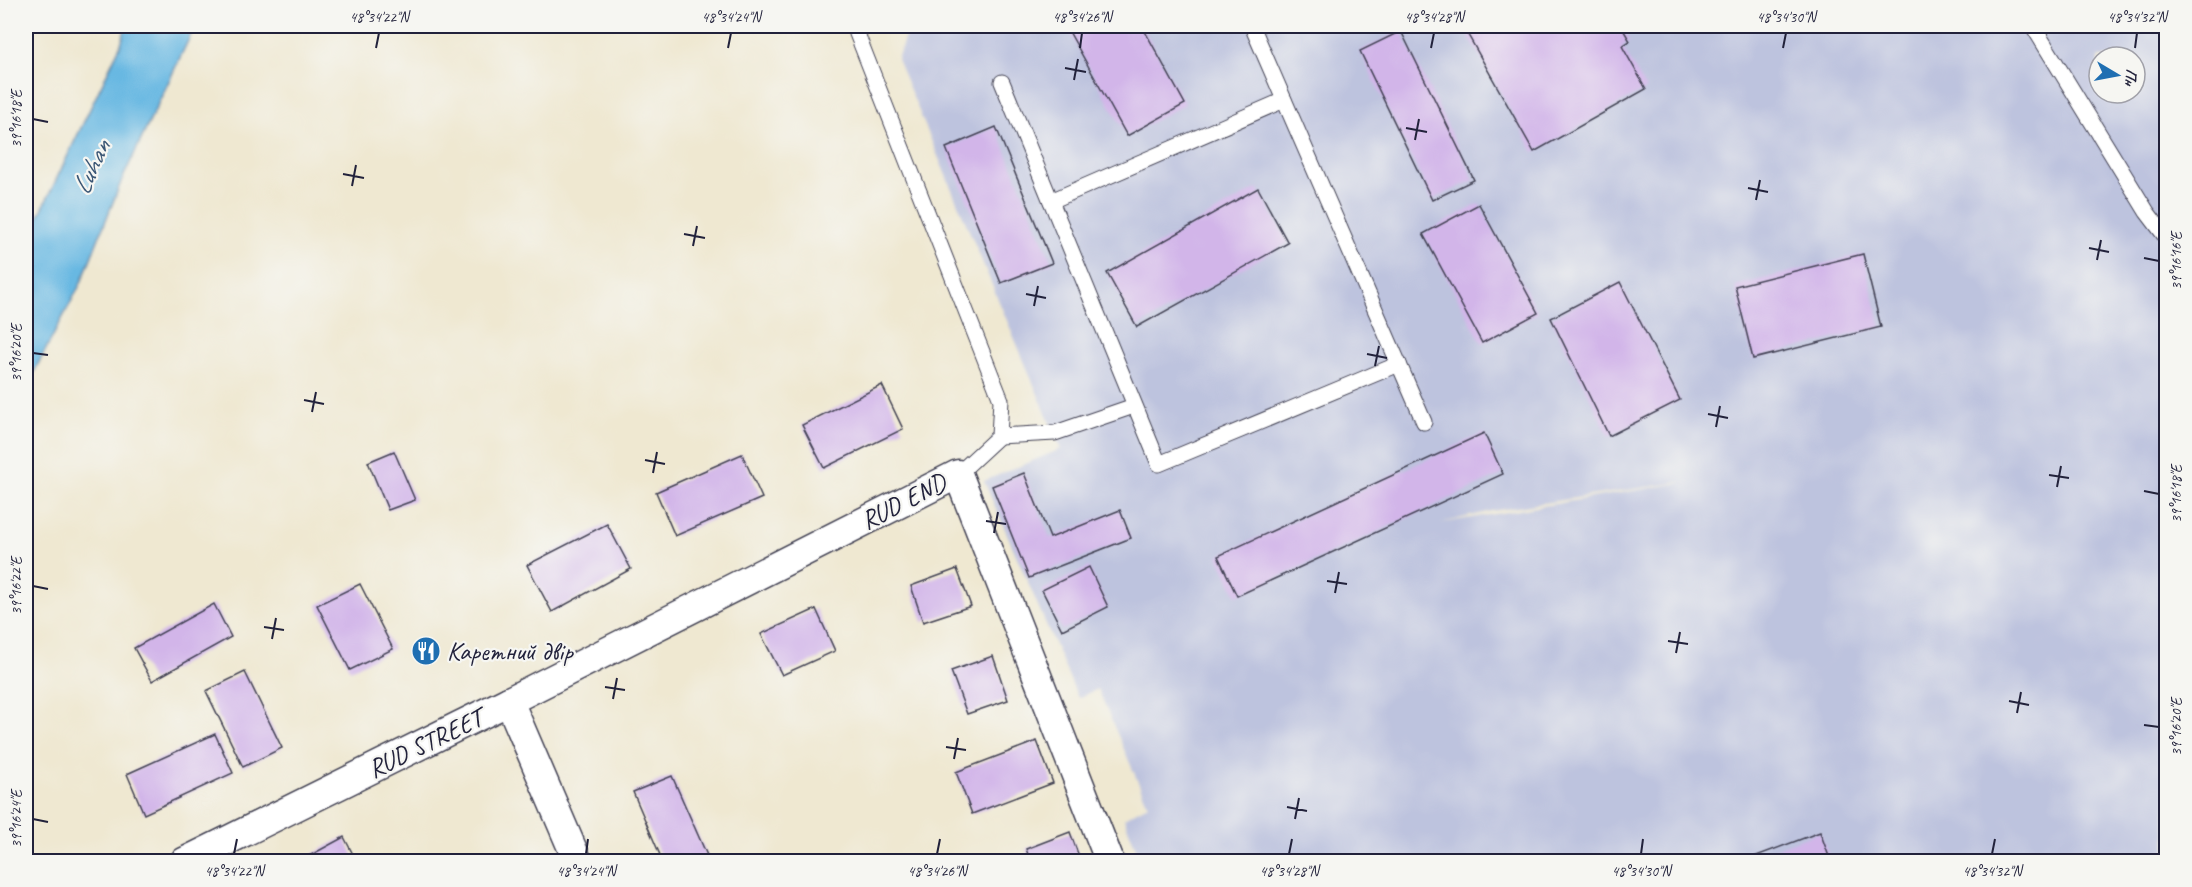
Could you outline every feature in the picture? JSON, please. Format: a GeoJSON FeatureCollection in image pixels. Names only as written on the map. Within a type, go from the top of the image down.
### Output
{"type":"FeatureCollection","features":[{"type":"Feature","properties":{"kind":"street","name":"RUD END"},"geometry":{"type":"LineString","coordinates":[[509,701],[958,474],[1110,861]]}},
{"type":"Feature","properties":{"kind":"street","name":"RUD STREET"},"geometry":{"type":"LineString","coordinates":[[184,861],[509,701],[578,861]]}},
{"type":"Feature","properties":{"kind":"lane"},"geometry":{"type":"LineString","coordinates":[[854,26],[1001,400],[999,436]]}},
{"type":"Feature","properties":{"kind":"lane"},"geometry":{"type":"LineString","coordinates":[[1252,26],[1424,422]]}},
{"type":"Feature","properties":{"kind":"lane"},"geometry":{"type":"LineString","coordinates":[[2033,26],[2147,212],[2166,237]]}},
{"type":"Feature","properties":{"kind":"lane"},"geometry":{"type":"LineString","coordinates":[[1002,82],[1159,464],[1399,363]]}},
{"type":"Feature","properties":{"kind":"lane"},"geometry":{"type":"LineString","coordinates":[[1051,201],[1284,100]]}},
{"type":"Feature","properties":{"kind":"lane"},"geometry":{"type":"LineString","coordinates":[[958,474],[999,436],[1056,433],[1134,405]]}},
{"type":"Feature","properties":{"kind":"shaded area"},"geometry":{"type":"Polygon","coordinates":[[[909,26],[2166,26],[2166,861],[1141,861],[1124,818],[1148,805],[1098,689],[1078,698],[984,481],[1061,449],[897,59],[909,26]],[[1680,483],[1492,511],[1441,523],[1680,483]]]}},
{"type":"Feature","properties":{"kind":"water","name":"Luhan"},"geometry":{"type":"Polygon","coordinates":[[[126,26],[195,26],[121,182],[81,283],[26,387],[26,243],[121,44],[126,26]]]}},
{"type":"Feature","properties":{"kind":"building"},"geometry":{"type":"Polygon","coordinates":[[[1066,26],[1142,26],[1185,104],[1127,136],[1066,26]]]}},
{"type":"Feature","properties":{"kind":"building"},"geometry":{"type":"Polygon","coordinates":[[[1463,26],[1621,26],[1630,41],[1622,46],[1646,89],[1534,152],[1463,26]]]}},
{"type":"Feature","properties":{"kind":"building"},"geometry":{"type":"Polygon","coordinates":[[[1401,31],[1474,180],[1432,200],[1360,51],[1401,31]]]}},
{"type":"Feature","properties":{"kind":"building"},"geometry":{"type":"Polygon","coordinates":[[[996,127],[1052,263],[1001,283],[946,148],[996,127]]]}},
{"type":"Feature","properties":{"kind":"building"},"geometry":{"type":"Polygon","coordinates":[[[1258,188],[1288,243],[1137,327],[1107,273],[1258,188]]]}},
{"type":"Feature","properties":{"kind":"building"},"geometry":{"type":"Polygon","coordinates":[[[1479,204],[1538,313],[1482,343],[1423,234],[1479,204]]]}},
{"type":"Feature","properties":{"kind":"building"},"geometry":{"type":"Polygon","coordinates":[[[1863,254],[1881,327],[1753,359],[1735,286],[1863,254]]]}},
{"type":"Feature","properties":{"kind":"building"},"geometry":{"type":"Polygon","coordinates":[[[1620,282],[1680,400],[1609,436],[1551,318],[1620,282]]]}},
{"type":"Feature","properties":{"kind":"building"},"geometry":{"type":"Polygon","coordinates":[[[882,385],[903,429],[824,468],[802,425],[882,385]]]}},
{"type":"Feature","properties":{"kind":"building"},"geometry":{"type":"Polygon","coordinates":[[[1484,433],[1503,474],[1237,596],[1218,556],[1484,433]]]}},
{"type":"Feature","properties":{"kind":"building"},"geometry":{"type":"Polygon","coordinates":[[[394,451],[415,500],[388,510],[368,462],[394,451]]]}},
{"type":"Feature","properties":{"kind":"building"},"geometry":{"type":"Polygon","coordinates":[[[742,454],[762,498],[675,536],[656,492],[742,454]]]}},
{"type":"Feature","properties":{"kind":"building"},"geometry":{"type":"Polygon","coordinates":[[[1024,473],[1050,538],[1120,510],[1131,538],[1029,578],[992,486],[1024,473]]]}},
{"type":"Feature","properties":{"kind":"building"},"geometry":{"type":"Polygon","coordinates":[[[607,524],[631,569],[552,612],[527,565],[607,524]]]}},
{"type":"Feature","properties":{"kind":"building"},"geometry":{"type":"Polygon","coordinates":[[[1089,567],[1108,607],[1062,630],[1042,590],[1089,567]]]}},
{"type":"Feature","properties":{"kind":"building"},"geometry":{"type":"Polygon","coordinates":[[[957,569],[971,606],[923,622],[911,586],[957,569]]]}},
{"type":"Feature","properties":{"kind":"building"},"geometry":{"type":"Polygon","coordinates":[[[360,584],[393,649],[350,670],[317,605],[360,584]]]}},
{"type":"Feature","properties":{"kind":"building"},"geometry":{"type":"Polygon","coordinates":[[[214,604],[231,637],[152,681],[134,648],[214,604]]]}},
{"type":"Feature","properties":{"kind":"building"},"geometry":{"type":"Polygon","coordinates":[[[816,609],[835,651],[782,675],[761,634],[816,609]]]}},
{"type":"Feature","properties":{"kind":"building"},"geometry":{"type":"Polygon","coordinates":[[[993,656],[1008,700],[967,714],[951,671],[993,656]]]}},
{"type":"Feature","properties":{"kind":"building"},"geometry":{"type":"Polygon","coordinates":[[[245,672],[282,748],[243,767],[206,691],[245,672]]]}},
{"type":"Feature","properties":{"kind":"building"},"geometry":{"type":"Polygon","coordinates":[[[215,734],[233,773],[144,814],[127,774],[215,734]]]}},
{"type":"Feature","properties":{"kind":"building"},"geometry":{"type":"Polygon","coordinates":[[[1037,741],[1053,783],[972,814],[956,772],[1037,741]]]}},
{"type":"Feature","properties":{"kind":"building"},"geometry":{"type":"Polygon","coordinates":[[[672,776],[709,860],[706,862],[663,862],[633,792],[672,776]]]}},
{"type":"Feature","properties":{"kind":"building"},"geometry":{"type":"Polygon","coordinates":[[[1070,832],[1081,862],[1031,862],[1026,849],[1070,832]]]}},
{"type":"Feature","properties":{"kind":"building"},"geometry":{"type":"Polygon","coordinates":[[[1820,832],[1831,862],[1743,862],[1743,861],[1820,832]]]}},
{"type":"Feature","properties":{"kind":"building"},"geometry":{"type":"Polygon","coordinates":[[[344,837],[357,862],[298,862],[344,837]]]}},
{"type":"Feature","properties":{"kind":"place","name":"Каретний двір"},"geometry":{"type":"Point","coordinates":[426,651]}}]}
